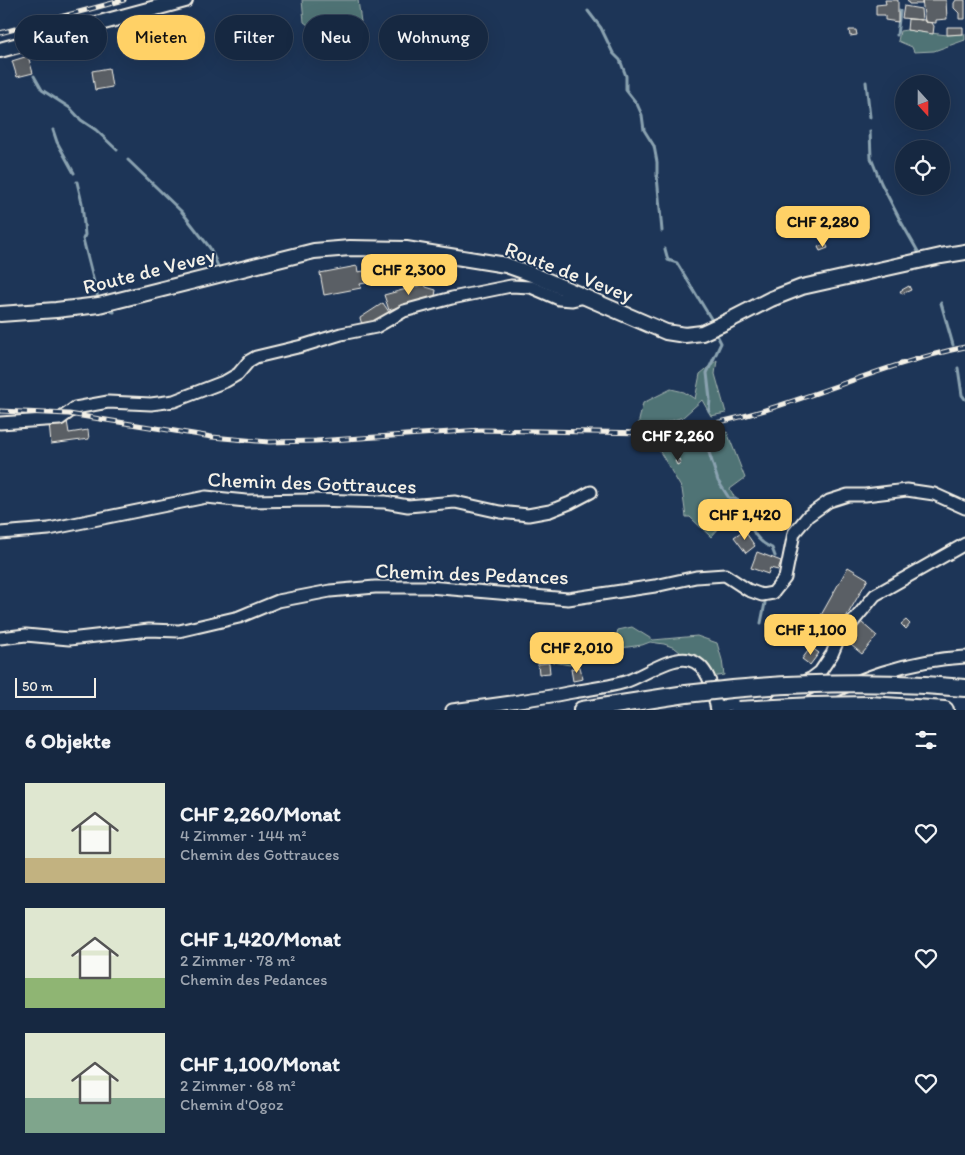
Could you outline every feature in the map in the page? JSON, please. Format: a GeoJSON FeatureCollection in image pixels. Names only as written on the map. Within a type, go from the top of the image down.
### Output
{"type":"FeatureCollection","features":[{"type":"Feature","properties":{"kind":"highway"},"geometry":{"type":"LineString","coordinates":[[582,710],[686,694],[752,687],[885,683],[965,688]]}},
{"type":"Feature","properties":{"kind":"highway"},"geometry":{"type":"LineString","coordinates":[[738,710],[870,705],[945,710]]}},
{"type":"Feature","properties":{"kind":"main road"},"geometry":{"type":"LineString","coordinates":[[0,50],[185,0]]}},
{"type":"Feature","properties":{"kind":"main road","name":"Route de Vevey"},"geometry":{"type":"LineString","coordinates":[[0,314],[99,305],[314,251],[350,248],[406,249],[506,265],[534,275],[666,332],[692,335],[712,329],[771,298],[802,287],[965,252]]}},
{"type":"Feature","properties":{"kind":"street"},"geometry":{"type":"LineString","coordinates":[[0,423],[60,419],[75,408],[108,402],[151,404],[174,401],[226,381],[238,374],[249,360],[256,357],[341,334],[376,327],[404,311],[452,298],[511,286],[531,287],[559,298],[572,300],[585,297]]}},
{"type":"Feature","properties":{"kind":"street","name":"Chemin des Pedances"},"geometry":{"type":"LineString","coordinates":[[0,638],[26,636],[69,639],[149,630],[179,631],[238,617],[278,602],[330,591],[375,587],[429,587],[568,599],[655,586],[696,577],[725,575],[748,590],[762,595],[773,593],[786,578],[794,533],[808,516],[829,501],[848,495],[907,490],[934,494],[965,508]]}},
{"type":"Feature","properties":{"kind":"street","name":"Chemin des Gottrauces"},"geometry":{"type":"LineString","coordinates":[[0,532],[49,529],[206,497],[246,501],[385,502],[408,506],[455,502],[500,512],[528,515],[550,511],[591,492]]}},
{"type":"Feature","properties":{"kind":"street"},"geometry":{"type":"LineString","coordinates":[[452,710],[527,701],[610,686],[672,662],[686,659],[696,663],[704,671],[711,685],[718,710],[731,702],[806,681],[815,676],[826,665],[838,640],[875,595],[965,544]]}},
{"type":"Feature","properties":{"kind":"street"},"geometry":{"type":"LineString","coordinates":[[793,710],[864,678],[888,670],[914,662],[965,657]]}},
{"type":"Feature","properties":{"kind":"green space"},"geometry":{"type":"Polygon","coordinates":[[[302,0],[358,0],[360,15],[303,15],[302,0]]]}},
{"type":"Feature","properties":{"kind":"green space"},"geometry":{"type":"Polygon","coordinates":[[[907,30],[947,35],[965,34],[965,40],[934,51],[914,52],[912,47],[898,41],[900,31],[907,30]]]}},
{"type":"Feature","properties":{"kind":"green space"},"geometry":{"type":"Polygon","coordinates":[[[717,360],[715,374],[726,413],[711,416],[702,400],[683,417],[652,427],[638,425],[643,403],[671,389],[684,392],[695,399],[700,374],[717,360]]]}},
{"type":"Feature","properties":{"kind":"green space"},"geometry":{"type":"Polygon","coordinates":[[[727,432],[745,478],[730,489],[739,506],[711,537],[690,517],[686,517],[682,489],[656,445],[685,438],[704,447],[712,439],[727,432]]]}},
{"type":"Feature","properties":{"kind":"green space"},"geometry":{"type":"Polygon","coordinates":[[[632,627],[653,640],[697,636],[717,643],[724,675],[711,677],[675,648],[650,642],[621,648],[570,665],[542,660],[613,646],[618,630],[632,627]]]}},
{"type":"Feature","properties":{"kind":"building"},"geometry":{"type":"Polygon","coordinates":[[[885,0],[898,0],[898,22],[885,20],[885,15],[876,15],[876,5],[886,4],[885,0]]]}},
{"type":"Feature","properties":{"kind":"building"},"geometry":{"type":"Polygon","coordinates":[[[907,0],[922,0],[922,4],[909,4],[907,0]]]}},
{"type":"Feature","properties":{"kind":"building"},"geometry":{"type":"Polygon","coordinates":[[[922,0],[946,0],[947,19],[936,20],[936,23],[925,22],[922,0]]]}},
{"type":"Feature","properties":{"kind":"building"},"geometry":{"type":"Polygon","coordinates":[[[956,0],[965,0],[965,19],[959,19],[959,13],[954,8],[956,0]]]}},
{"type":"Feature","properties":{"kind":"building"},"geometry":{"type":"Polygon","coordinates":[[[904,6],[921,9],[922,20],[902,18],[904,6]]]}},
{"type":"Feature","properties":{"kind":"building"},"geometry":{"type":"Polygon","coordinates":[[[908,19],[925,20],[925,22],[932,23],[934,26],[933,34],[907,30],[908,19]]]}},
{"type":"Feature","properties":{"kind":"building"},"geometry":{"type":"Polygon","coordinates":[[[947,27],[963,27],[963,34],[947,35],[947,27]]]}},
{"type":"Feature","properties":{"kind":"building"},"geometry":{"type":"Polygon","coordinates":[[[849,30],[856,30],[857,35],[850,36],[849,30]]]}},
{"type":"Feature","properties":{"kind":"building"},"geometry":{"type":"Polygon","coordinates":[[[29,60],[33,73],[17,77],[12,61],[29,60]]]}},
{"type":"Feature","properties":{"kind":"building"},"geometry":{"type":"Polygon","coordinates":[[[109,68],[112,87],[95,90],[92,71],[109,68]]]}},
{"type":"Feature","properties":{"kind":"building"},"geometry":{"type":"Polygon","coordinates":[[[826,244],[828,248],[820,251],[818,247],[826,244]]]}},
{"type":"Feature","properties":{"kind":"building"},"geometry":{"type":"Polygon","coordinates":[[[357,266],[358,272],[364,271],[366,283],[360,284],[361,288],[324,295],[320,273],[357,266]]]}},
{"type":"Feature","properties":{"kind":"building"},"geometry":{"type":"Polygon","coordinates":[[[411,268],[427,271],[425,283],[409,280],[411,268]]]}},
{"type":"Feature","properties":{"kind":"building"},"geometry":{"type":"Polygon","coordinates":[[[425,284],[426,287],[436,290],[435,296],[389,310],[384,295],[425,284]]]}},
{"type":"Feature","properties":{"kind":"building"},"geometry":{"type":"Polygon","coordinates":[[[909,286],[911,290],[902,294],[900,291],[909,286]]]}},
{"type":"Feature","properties":{"kind":"building"},"geometry":{"type":"Polygon","coordinates":[[[383,303],[389,312],[377,322],[363,328],[360,318],[383,303]]]}},
{"type":"Feature","properties":{"kind":"building"},"geometry":{"type":"Polygon","coordinates":[[[67,421],[69,433],[88,430],[89,439],[51,444],[49,423],[67,421]]]}},
{"type":"Feature","properties":{"kind":"building"},"geometry":{"type":"Polygon","coordinates":[[[679,459],[681,463],[677,465],[675,461],[679,459]]]}},
{"type":"Feature","properties":{"kind":"building"},"geometry":{"type":"Polygon","coordinates":[[[744,530],[755,546],[746,553],[734,537],[744,530]]]}},
{"type":"Feature","properties":{"kind":"building"},"geometry":{"type":"Polygon","coordinates":[[[757,552],[781,561],[778,570],[770,568],[768,574],[751,568],[757,552]]]}},
{"type":"Feature","properties":{"kind":"building"},"geometry":{"type":"Polygon","coordinates":[[[848,567],[868,579],[840,628],[820,617],[848,567]]]}},
{"type":"Feature","properties":{"kind":"building"},"geometry":{"type":"Polygon","coordinates":[[[906,620],[910,624],[906,629],[901,624],[906,620]]]}},
{"type":"Feature","properties":{"kind":"building"},"geometry":{"type":"Polygon","coordinates":[[[861,622],[877,636],[862,654],[846,641],[861,622]]]}},
{"type":"Feature","properties":{"kind":"building"},"geometry":{"type":"Polygon","coordinates":[[[811,647],[819,653],[810,665],[802,659],[811,647]]]}},
{"type":"Feature","properties":{"kind":"building"},"geometry":{"type":"Polygon","coordinates":[[[549,663],[550,673],[539,674],[538,664],[549,663]]]}},
{"type":"Feature","properties":{"kind":"building"},"geometry":{"type":"Polygon","coordinates":[[[580,667],[583,679],[573,681],[571,669],[580,667]]]}},
{"type":"Feature","properties":{"kind":"waterway"},"geometry":{"type":"LineString","coordinates":[[588,11],[601,28],[613,53],[620,60],[626,76],[626,90],[637,104],[642,115],[644,130],[654,146],[662,231]]}},
{"type":"Feature","properties":{"kind":"waterway"},"geometry":{"type":"LineString","coordinates":[[897,35],[900,11]]}},
{"type":"Feature","properties":{"kind":"waterway"},"geometry":{"type":"LineString","coordinates":[[34,76],[42,90],[70,108],[81,120],[96,130],[117,150]]}},
{"type":"Feature","properties":{"kind":"waterway"},"geometry":{"type":"LineString","coordinates":[[866,82],[870,117]]}},
{"type":"Feature","properties":{"kind":"waterway"},"geometry":{"type":"LineString","coordinates":[[53,130],[57,142],[74,173]]}},
{"type":"Feature","properties":{"kind":"waterway"},"geometry":{"type":"LineString","coordinates":[[870,131],[871,158],[881,183],[920,255]]}},
{"type":"Feature","properties":{"kind":"waterway"},"geometry":{"type":"LineString","coordinates":[[128,160],[182,212],[210,248],[218,266]]}},
{"type":"Feature","properties":{"kind":"waterway"},"geometry":{"type":"LineString","coordinates":[[77,182],[82,203],[85,235],[83,239],[98,298]]}},
{"type":"Feature","properties":{"kind":"waterway"},"geometry":{"type":"LineString","coordinates":[[665,249],[668,260],[677,263],[713,322]]}},
{"type":"Feature","properties":{"kind":"waterway"},"geometry":{"type":"LineString","coordinates":[[941,303],[953,345]]}},
{"type":"Feature","properties":{"kind":"waterway"},"geometry":{"type":"LineString","coordinates":[[105,309],[114,312]]}},
{"type":"Feature","properties":{"kind":"waterway"},"geometry":{"type":"LineString","coordinates":[[709,411],[710,399],[707,373],[721,343],[716,333]]}},
{"type":"Feature","properties":{"kind":"waterway"},"geometry":{"type":"LineString","coordinates":[[958,368],[962,395],[965,399]]}},
{"type":"Feature","properties":{"kind":"waterway"},"geometry":{"type":"LineString","coordinates":[[706,443],[718,481],[729,498],[737,499],[754,532],[758,538],[772,548],[775,556]]}},
{"type":"Feature","properties":{"kind":"waterway"},"geometry":{"type":"LineString","coordinates":[[761,623],[765,603]]}},
{"type":"Feature","properties":{"kind":"railway"},"geometry":{"type":"LineString","coordinates":[[0,33],[124,0]]}},
{"type":"Feature","properties":{"kind":"railway"},"geometry":{"type":"LineString","coordinates":[[682,429],[754,413],[894,366],[965,347]]}},
{"type":"Feature","properties":{"kind":"railway"},"geometry":{"type":"LineString","coordinates":[[0,411],[69,414],[212,437],[269,442],[316,441],[481,430],[649,433]]}}]}
